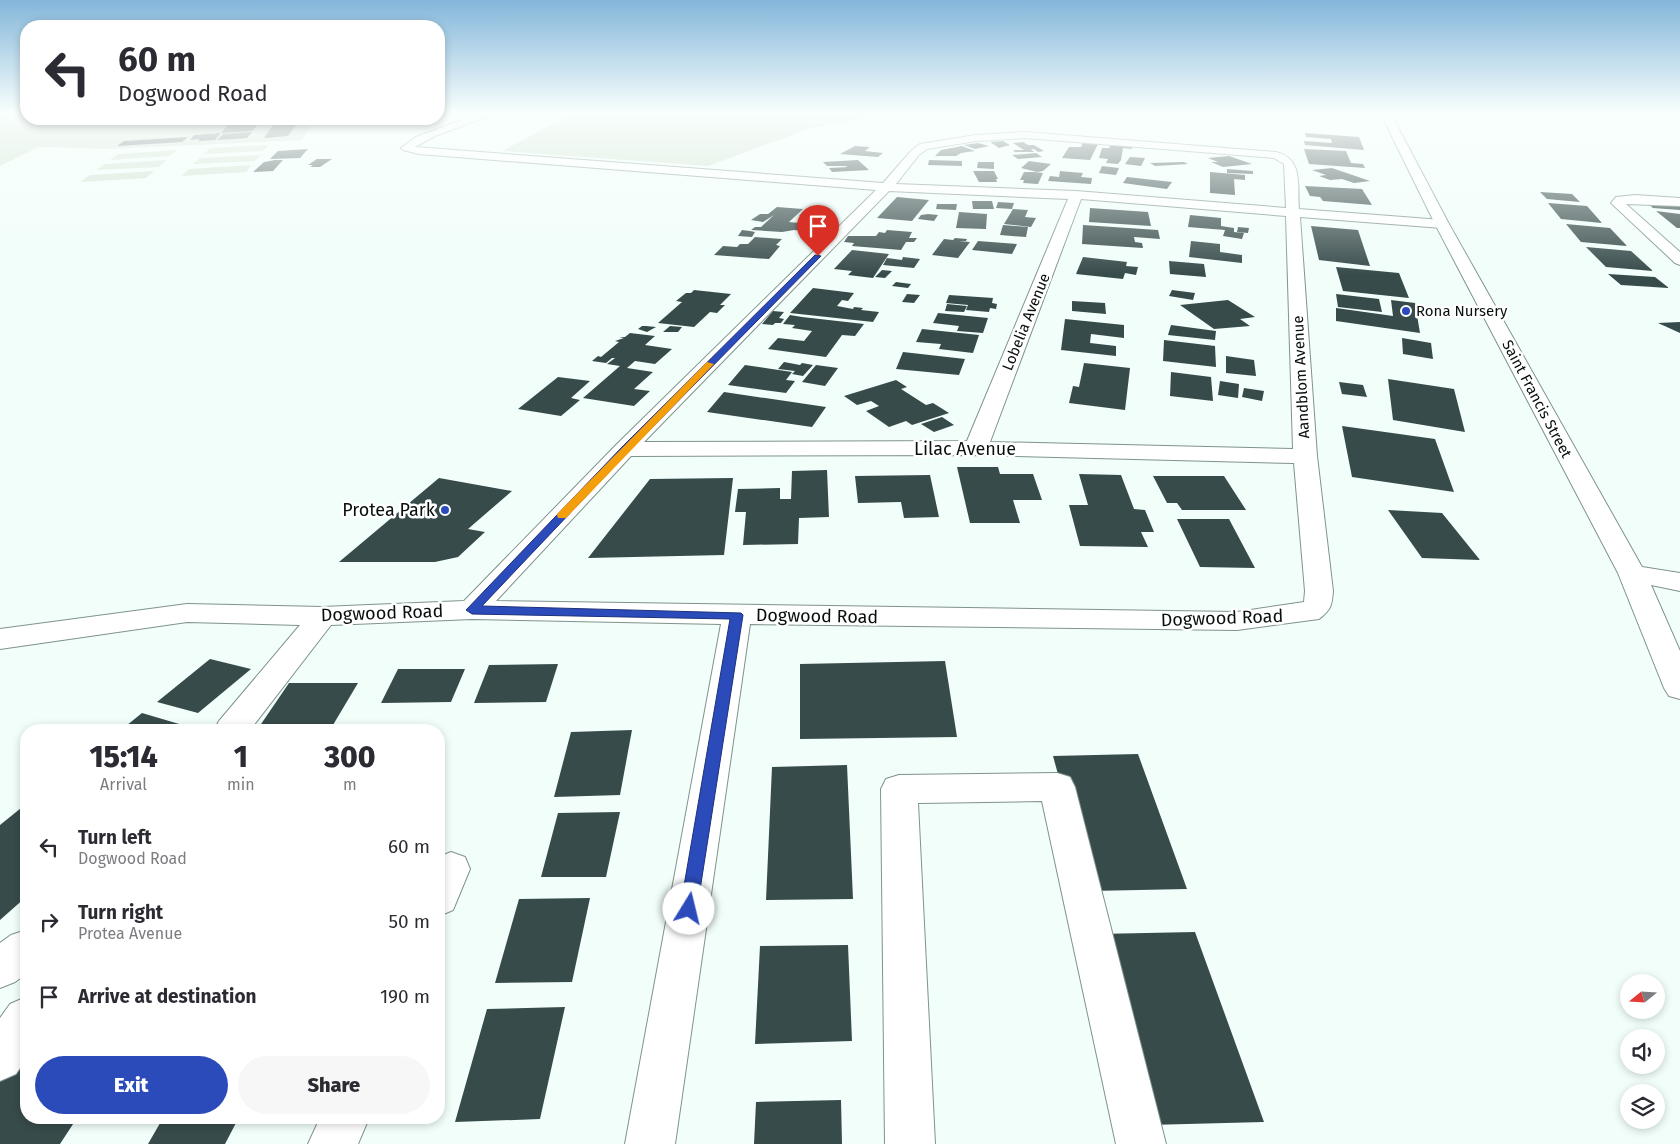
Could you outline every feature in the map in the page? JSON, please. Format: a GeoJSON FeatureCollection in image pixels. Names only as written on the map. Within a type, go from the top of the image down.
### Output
{"type":"FeatureCollection","features":[{"type":"Feature","properties":{"kind":"street"},"geometry":{"type":"LineString","coordinates":[[632,167],[886,187],[1076,195],[1442,224]]}},
{"type":"Feature","properties":{"kind":"street","name":"Aandblom Avenue"},"geometry":{"type":"LineString","coordinates":[[886,187],[903,167]]}},
{"type":"Feature","properties":{"kind":"street","name":"Aandblom Avenue"},"geometry":{"type":"LineString","coordinates":[[1290,167],[1305,456],[1319,591]]}},
{"type":"Feature","properties":{"kind":"street","name":"Saint Francis Street"},"geometry":{"type":"LineString","coordinates":[[1413,167],[1442,224],[1632,573],[1680,688]]}},
{"type":"Feature","properties":{"kind":"street"},"geometry":{"type":"LineString","coordinates":[[472,610],[625,449],[886,187]]}},
{"type":"Feature","properties":{"kind":"street","name":"Lobelia Avenue"},"geometry":{"type":"LineString","coordinates":[[976,448],[1076,195]]}},
{"type":"Feature","properties":{"kind":"street"},"geometry":{"type":"LineString","coordinates":[[1680,202],[1635,199],[1621,200],[1618,203],[1680,260]]}},
{"type":"Feature","properties":{"kind":"street","name":"Lilac Avenue"},"geometry":{"type":"LineString","coordinates":[[625,449],[976,448],[1305,456]]}},
{"type":"Feature","properties":{"kind":"street"},"geometry":{"type":"LineString","coordinates":[[1632,573],[1680,582]]}},
{"type":"Feature","properties":{"kind":"street","name":"Dogwood Road"},"geometry":{"type":"LineString","coordinates":[[0,639],[187,612],[322,616],[472,610],[737,615],[1237,620],[1309,612],[1318,606],[1319,591]]}},
{"type":"Feature","properties":{"kind":"street"},"geometry":{"type":"LineString","coordinates":[[650,1144],[737,615]]}},
{"type":"Feature","properties":{"kind":"street"},"geometry":{"type":"LineString","coordinates":[[236,724],[322,616]]}},
{"type":"Feature","properties":{"kind":"street"},"geometry":{"type":"LineString","coordinates":[[910,1144],[899,789],[1057,787],[1141,1144]]}},
{"type":"Feature","properties":{"kind":"street"},"geometry":{"type":"LineString","coordinates":[[0,968],[20,953]]}},
{"type":"Feature","properties":{"kind":"street"},"geometry":{"type":"LineString","coordinates":[[0,1058],[20,1028]]}},
{"type":"Feature","properties":{"kind":"street"},"geometry":{"type":"LineString","coordinates":[[334,1144],[342,1124]]}},
{"type":"Feature","properties":{"kind":"green space"},"geometry":{"type":"Polygon","coordinates":[[[100,167],[151,167],[96,170],[100,167]]]}},
{"type":"Feature","properties":{"kind":"green space"},"geometry":{"type":"Polygon","coordinates":[[[249,167],[246,172],[182,176],[189,169],[249,167]]]}},
{"type":"Feature","properties":{"kind":"green space"},"geometry":{"type":"Polygon","coordinates":[[[154,171],[146,178],[80,182],[90,175],[154,171]]]}},
{"type":"Feature","properties":{"kind":"building"},"geometry":{"type":"Polygon","coordinates":[[[258,167],[276,167],[273,171],[253,172],[258,167]]]}},
{"type":"Feature","properties":{"kind":"building"},"geometry":{"type":"Polygon","coordinates":[[[866,167],[869,170],[832,172],[829,168],[866,167]]]}},
{"type":"Feature","properties":{"kind":"building"},"geometry":{"type":"Polygon","coordinates":[[[994,167],[994,169],[977,168],[994,167]]]}},
{"type":"Feature","properties":{"kind":"building"},"geometry":{"type":"Polygon","coordinates":[[[1047,167],[1043,171],[1037,172],[1021,168],[1047,167]]]}},
{"type":"Feature","properties":{"kind":"building"},"geometry":{"type":"Polygon","coordinates":[[[1101,167],[1119,168],[1116,175],[1099,173],[1101,167]]]}},
{"type":"Feature","properties":{"kind":"building"},"geometry":{"type":"Polygon","coordinates":[[[1332,168],[1370,181],[1354,183],[1342,179],[1330,180],[1319,176],[1326,175],[1312,170],[1332,168]]]}},
{"type":"Feature","properties":{"kind":"building"},"geometry":{"type":"Polygon","coordinates":[[[1227,169],[1253,171],[1253,174],[1227,173],[1227,169]]]}},
{"type":"Feature","properties":{"kind":"building"},"geometry":{"type":"Polygon","coordinates":[[[973,171],[994,171],[998,179],[996,179],[997,182],[979,182],[973,171]]]}},
{"type":"Feature","properties":{"kind":"building"},"geometry":{"type":"Polygon","coordinates":[[[1060,171],[1083,173],[1081,177],[1092,178],[1091,184],[1048,181],[1050,176],[1059,177],[1060,171]]]}},
{"type":"Feature","properties":{"kind":"building"},"geometry":{"type":"Polygon","coordinates":[[[1024,172],[1043,173],[1038,184],[1023,183],[1024,180],[1020,180],[1024,172]]]}},
{"type":"Feature","properties":{"kind":"building"},"geometry":{"type":"Polygon","coordinates":[[[1210,172],[1245,175],[1245,180],[1234,179],[1235,195],[1210,193],[1210,172]]]}},
{"type":"Feature","properties":{"kind":"building"},"geometry":{"type":"Polygon","coordinates":[[[1127,177],[1172,182],[1167,189],[1123,183],[1127,177]]]}},
{"type":"Feature","properties":{"kind":"building"},"geometry":{"type":"Polygon","coordinates":[[[1305,186],[1362,189],[1372,205],[1323,201],[1320,197],[1310,196],[1305,186]]]}},
{"type":"Feature","properties":{"kind":"building"},"geometry":{"type":"Polygon","coordinates":[[[1540,192],[1572,194],[1580,202],[1547,199],[1540,192]]]}},
{"type":"Feature","properties":{"kind":"building"},"geometry":{"type":"Polygon","coordinates":[[[897,197],[929,200],[912,221],[877,218],[897,197]]]}},
{"type":"Feature","properties":{"kind":"building"},"geometry":{"type":"Polygon","coordinates":[[[972,201],[992,201],[994,209],[973,209],[972,201]]]}},
{"type":"Feature","properties":{"kind":"building"},"geometry":{"type":"Polygon","coordinates":[[[1645,201],[1680,204],[1680,210],[1653,208],[1645,201]]]}},
{"type":"Feature","properties":{"kind":"building"},"geometry":{"type":"Polygon","coordinates":[[[998,202],[1014,203],[1012,209],[996,208],[998,202]]]}},
{"type":"Feature","properties":{"kind":"building"},"geometry":{"type":"Polygon","coordinates":[[[1548,203],[1587,206],[1602,223],[1561,219],[1548,203]]]}},
{"type":"Feature","properties":{"kind":"building"},"geometry":{"type":"Polygon","coordinates":[[[937,204],[957,204],[956,210],[936,209],[937,204]]]}},
{"type":"Feature","properties":{"kind":"building"},"geometry":{"type":"Polygon","coordinates":[[[777,207],[803,209],[789,222],[812,224],[805,231],[751,230],[755,227],[761,227],[774,215],[763,222],[751,220],[760,214],[768,214],[777,207]]]}},
{"type":"Feature","properties":{"kind":"building"},"geometry":{"type":"Polygon","coordinates":[[[1090,208],[1148,212],[1151,226],[1089,222],[1090,208]]]}},
{"type":"Feature","properties":{"kind":"building"},"geometry":{"type":"Polygon","coordinates":[[[1013,209],[1028,210],[1025,217],[1036,218],[1031,227],[1004,224],[1013,209]]]}},
{"type":"Feature","properties":{"kind":"building"},"geometry":{"type":"Polygon","coordinates":[[[1656,211],[1680,214],[1680,228],[1677,228],[1656,211]]]}},
{"type":"Feature","properties":{"kind":"building"},"geometry":{"type":"Polygon","coordinates":[[[803,212],[819,214],[815,217],[799,216],[803,212]]]}},
{"type":"Feature","properties":{"kind":"building"},"geometry":{"type":"Polygon","coordinates":[[[959,212],[987,214],[986,229],[956,228],[959,212]]]}},
{"type":"Feature","properties":{"kind":"building"},"geometry":{"type":"Polygon","coordinates":[[[921,215],[938,215],[934,221],[918,219],[921,215]]]}},
{"type":"Feature","properties":{"kind":"building"},"geometry":{"type":"Polygon","coordinates":[[[1190,215],[1221,218],[1221,226],[1234,228],[1234,232],[1244,233],[1242,239],[1223,236],[1225,230],[1188,227],[1190,215]]]}},
{"type":"Feature","properties":{"kind":"building"},"geometry":{"type":"Polygon","coordinates":[[[1566,224],[1610,228],[1627,246],[1581,242],[1566,224]]]}},
{"type":"Feature","properties":{"kind":"building"},"geometry":{"type":"Polygon","coordinates":[[[1003,225],[1028,227],[1026,237],[1000,235],[1003,225]]]}},
{"type":"Feature","properties":{"kind":"building"},"geometry":{"type":"Polygon","coordinates":[[[1083,225],[1158,230],[1160,239],[1134,237],[1135,242],[1142,243],[1143,248],[1082,244],[1083,225]]]}},
{"type":"Feature","properties":{"kind":"building"},"geometry":{"type":"Polygon","coordinates":[[[1311,226],[1358,230],[1370,266],[1319,260],[1311,226]]]}},
{"type":"Feature","properties":{"kind":"building"},"geometry":{"type":"Polygon","coordinates":[[[1238,227],[1249,228],[1248,233],[1237,232],[1238,227]]]}},
{"type":"Feature","properties":{"kind":"building"},"geometry":{"type":"Polygon","coordinates":[[[742,230],[755,232],[752,237],[738,236],[742,230]]]}},
{"type":"Feature","properties":{"kind":"building"},"geometry":{"type":"Polygon","coordinates":[[[887,230],[912,232],[909,238],[917,238],[914,242],[906,242],[901,250],[852,246],[854,243],[844,242],[848,236],[876,236],[879,232],[885,233],[887,230]]]}},
{"type":"Feature","properties":{"kind":"building"},"geometry":{"type":"Polygon","coordinates":[[[755,237],[782,239],[776,245],[780,246],[769,259],[714,255],[723,246],[737,247],[740,244],[748,244],[755,237]]]}},
{"type":"Feature","properties":{"kind":"building"},"geometry":{"type":"Polygon","coordinates":[[[955,238],[967,239],[966,241],[959,241],[970,242],[958,258],[932,255],[944,239],[953,240],[955,238]]]}},
{"type":"Feature","properties":{"kind":"building"},"geometry":{"type":"Polygon","coordinates":[[[978,241],[1017,244],[1012,254],[972,250],[978,241]]]}},
{"type":"Feature","properties":{"kind":"building"},"geometry":{"type":"Polygon","coordinates":[[[1191,241],[1220,244],[1220,252],[1242,255],[1242,263],[1189,257],[1191,241]]]}},
{"type":"Feature","properties":{"kind":"building"},"geometry":{"type":"Polygon","coordinates":[[[1586,247],[1631,251],[1653,271],[1606,267],[1586,247]]]}},
{"type":"Feature","properties":{"kind":"building"},"geometry":{"type":"Polygon","coordinates":[[[852,250],[889,254],[873,278],[848,275],[852,271],[834,269],[852,250]]]}},
{"type":"Feature","properties":{"kind":"building"},"geometry":{"type":"Polygon","coordinates":[[[903,257],[920,259],[914,268],[883,265],[887,258],[902,260],[903,257]]]}},
{"type":"Feature","properties":{"kind":"building"},"geometry":{"type":"Polygon","coordinates":[[[1083,257],[1127,262],[1126,266],[1138,267],[1136,275],[1125,273],[1123,279],[1076,274],[1083,257]]]}},
{"type":"Feature","properties":{"kind":"building"},"geometry":{"type":"Polygon","coordinates":[[[1169,261],[1204,264],[1206,277],[1170,274],[1169,261]]]}},
{"type":"Feature","properties":{"kind":"building"},"geometry":{"type":"Polygon","coordinates":[[[1336,267],[1399,273],[1409,298],[1343,291],[1336,267]]]}},
{"type":"Feature","properties":{"kind":"building"},"geometry":{"type":"Polygon","coordinates":[[[882,270],[892,271],[885,278],[875,277],[882,270]]]}},
{"type":"Feature","properties":{"kind":"building"},"geometry":{"type":"Polygon","coordinates":[[[1608,274],[1655,277],[1669,288],[1621,285],[1608,274]]]}},
{"type":"Feature","properties":{"kind":"building"},"geometry":{"type":"Polygon","coordinates":[[[896,282],[911,284],[908,288],[892,286],[896,282]]]}},
{"type":"Feature","properties":{"kind":"building"},"geometry":{"type":"Polygon","coordinates":[[[813,288],[854,293],[848,301],[842,300],[837,306],[853,309],[854,307],[863,308],[861,310],[879,312],[873,322],[790,313],[813,288]]]}},
{"type":"Feature","properties":{"kind":"building"},"geometry":{"type":"Polygon","coordinates":[[[694,290],[731,294],[720,305],[725,305],[717,313],[710,312],[694,327],[658,323],[682,302],[676,301],[686,293],[691,293],[694,290]]]}},
{"type":"Feature","properties":{"kind":"building"},"geometry":{"type":"Polygon","coordinates":[[[1172,290],[1195,293],[1193,300],[1169,296],[1172,290]]]}},
{"type":"Feature","properties":{"kind":"building"},"geometry":{"type":"Polygon","coordinates":[[[907,294],[920,295],[914,303],[902,302],[907,294]]]}},
{"type":"Feature","properties":{"kind":"building"},"geometry":{"type":"Polygon","coordinates":[[[1336,294],[1379,299],[1382,312],[1338,307],[1336,294]]]}},
{"type":"Feature","properties":{"kind":"building"},"geometry":{"type":"Polygon","coordinates":[[[949,295],[993,298],[992,303],[997,304],[996,309],[990,308],[989,312],[966,310],[968,305],[946,303],[949,295]]]}},
{"type":"Feature","properties":{"kind":"building"},"geometry":{"type":"Polygon","coordinates":[[[1228,300],[1255,317],[1240,319],[1250,326],[1214,329],[1180,305],[1228,300]]]}},
{"type":"Feature","properties":{"kind":"building"},"geometry":{"type":"Polygon","coordinates":[[[1391,300],[1415,303],[1420,333],[1336,321],[1336,308],[1393,316],[1391,300]]]}},
{"type":"Feature","properties":{"kind":"building"},"geometry":{"type":"Polygon","coordinates":[[[1072,301],[1105,303],[1106,314],[1072,311],[1072,301]]]}},
{"type":"Feature","properties":{"kind":"building"},"geometry":{"type":"Polygon","coordinates":[[[947,304],[967,306],[964,312],[945,311],[947,304]]]}},
{"type":"Feature","properties":{"kind":"building"},"geometry":{"type":"Polygon","coordinates":[[[773,311],[784,312],[779,318],[784,319],[781,323],[773,325],[762,324],[773,311]]]}},
{"type":"Feature","properties":{"kind":"building"},"geometry":{"type":"Polygon","coordinates":[[[938,313],[988,318],[983,333],[957,331],[959,326],[933,323],[938,313]]]}},
{"type":"Feature","properties":{"kind":"building"},"geometry":{"type":"Polygon","coordinates":[[[790,315],[864,324],[855,336],[842,335],[826,357],[768,349],[778,338],[804,341],[812,331],[792,328],[795,325],[783,324],[790,315]]]}},
{"type":"Feature","properties":{"kind":"building"},"geometry":{"type":"Polygon","coordinates":[[[1065,319],[1124,325],[1124,338],[1091,334],[1090,343],[1116,346],[1116,356],[1061,350],[1065,319]]]}},
{"type":"Feature","properties":{"kind":"building"},"geometry":{"type":"Polygon","coordinates":[[[1680,322],[1680,333],[1658,323],[1680,322]]]}},
{"type":"Feature","properties":{"kind":"building"},"geometry":{"type":"Polygon","coordinates":[[[1171,325],[1216,331],[1215,340],[1168,335],[1171,325]]]}},
{"type":"Feature","properties":{"kind":"building"},"geometry":{"type":"Polygon","coordinates":[[[642,326],[656,327],[647,332],[638,329],[642,326]]]}},
{"type":"Feature","properties":{"kind":"building"},"geometry":{"type":"Polygon","coordinates":[[[670,326],[682,327],[678,332],[663,332],[670,326]]]}},
{"type":"Feature","properties":{"kind":"building"},"geometry":{"type":"Polygon","coordinates":[[[922,329],[979,335],[973,353],[939,349],[941,344],[916,342],[922,329]]]}},
{"type":"Feature","properties":{"kind":"building"},"geometry":{"type":"Polygon","coordinates":[[[630,333],[655,336],[645,345],[672,349],[655,364],[635,361],[627,368],[653,372],[634,389],[650,391],[634,406],[583,398],[620,366],[607,364],[615,358],[606,363],[592,361],[598,356],[601,357],[619,342],[615,341],[624,338],[619,337],[625,337],[630,333]]]}},
{"type":"Feature","properties":{"kind":"building"},"geometry":{"type":"Polygon","coordinates":[[[1402,338],[1431,343],[1433,359],[1403,354],[1402,338]]]}},
{"type":"Feature","properties":{"kind":"building"},"geometry":{"type":"Polygon","coordinates":[[[1164,340],[1215,346],[1216,367],[1163,361],[1164,340]]]}},
{"type":"Feature","properties":{"kind":"building"},"geometry":{"type":"Polygon","coordinates":[[[903,352],[965,359],[959,375],[896,369],[903,352]]]}},
{"type":"Feature","properties":{"kind":"building"},"geometry":{"type":"Polygon","coordinates":[[[1226,356],[1254,360],[1256,376],[1226,373],[1226,356]]]}},
{"type":"Feature","properties":{"kind":"building"},"geometry":{"type":"Polygon","coordinates":[[[784,362],[813,365],[803,376],[792,374],[795,371],[778,369],[784,362]]]}},
{"type":"Feature","properties":{"kind":"building"},"geometry":{"type":"Polygon","coordinates":[[[1084,363],[1130,368],[1125,410],[1069,403],[1073,386],[1079,387],[1084,363]]]}},
{"type":"Feature","properties":{"kind":"building"},"geometry":{"type":"Polygon","coordinates":[[[745,365],[792,372],[786,380],[795,381],[786,393],[728,385],[745,365]]]}},
{"type":"Feature","properties":{"kind":"building"},"geometry":{"type":"Polygon","coordinates":[[[816,365],[838,368],[825,386],[802,382],[816,365]]]}},
{"type":"Feature","properties":{"kind":"building"},"geometry":{"type":"Polygon","coordinates":[[[1171,372],[1211,377],[1213,401],[1170,396],[1171,372]]]}},
{"type":"Feature","properties":{"kind":"building"},"geometry":{"type":"Polygon","coordinates":[[[558,377],[590,381],[571,398],[580,400],[561,416],[518,409],[558,377]]]}},
{"type":"Feature","properties":{"kind":"building"},"geometry":{"type":"Polygon","coordinates":[[[1388,379],[1454,389],[1465,432],[1393,420],[1388,379]]]}},
{"type":"Feature","properties":{"kind":"building"},"geometry":{"type":"Polygon","coordinates":[[[896,380],[907,387],[901,389],[926,405],[933,403],[949,413],[912,425],[906,421],[889,427],[866,411],[879,406],[871,401],[857,405],[844,396],[896,380]]]}},
{"type":"Feature","properties":{"kind":"building"},"geometry":{"type":"Polygon","coordinates":[[[1220,381],[1239,384],[1238,398],[1218,395],[1220,381]]]}},
{"type":"Feature","properties":{"kind":"building"},"geometry":{"type":"Polygon","coordinates":[[[1339,382],[1363,385],[1367,397],[1342,394],[1339,382]]]}},
{"type":"Feature","properties":{"kind":"building"},"geometry":{"type":"Polygon","coordinates":[[[1244,388],[1264,391],[1262,401],[1242,397],[1244,388]]]}},
{"type":"Feature","properties":{"kind":"building"},"geometry":{"type":"Polygon","coordinates":[[[724,392],[826,407],[812,427],[707,412],[724,392]]]}},
{"type":"Feature","properties":{"kind":"building"},"geometry":{"type":"Polygon","coordinates":[[[942,417],[954,425],[934,432],[921,424],[942,417]]]}},
{"type":"Feature","properties":{"kind":"building"},"geometry":{"type":"Polygon","coordinates":[[[1342,426],[1435,439],[1454,492],[1352,477],[1342,426]]]}},
{"type":"Feature","properties":{"kind":"building"},"geometry":{"type":"Polygon","coordinates":[[[957,467],[998,467],[1000,474],[1033,474],[1042,500],[1013,500],[1020,523],[970,523],[957,467]]]}},
{"type":"Feature","properties":{"kind":"building"},"geometry":{"type":"Polygon","coordinates":[[[827,470],[829,517],[799,518],[798,544],[743,545],[746,512],[735,512],[738,489],[780,488],[780,499],[791,499],[792,471],[827,470]]]}},
{"type":"Feature","properties":{"kind":"building"},"geometry":{"type":"Polygon","coordinates":[[[1079,474],[1121,475],[1134,509],[1145,510],[1154,532],[1141,532],[1148,547],[1080,546],[1069,505],[1088,505],[1079,474]]]}},
{"type":"Feature","properties":{"kind":"building"},"geometry":{"type":"Polygon","coordinates":[[[930,475],[939,517],[904,518],[901,502],[858,503],[855,476],[930,475]]]}},
{"type":"Feature","properties":{"kind":"building"},"geometry":{"type":"Polygon","coordinates":[[[1153,476],[1224,476],[1246,510],[1182,510],[1177,503],[1167,503],[1153,476]]]}},
{"type":"Feature","properties":{"kind":"building","name":"Protea Park"},"geometry":{"type":"Polygon","coordinates":[[[439,478],[512,491],[468,529],[485,532],[458,557],[435,562],[339,562],[439,478]]]}},
{"type":"Feature","properties":{"kind":"building"},"geometry":{"type":"Polygon","coordinates":[[[733,478],[724,555],[588,558],[650,479],[733,478]]]}},
{"type":"Feature","properties":{"kind":"building"},"geometry":{"type":"Polygon","coordinates":[[[1388,510],[1442,513],[1480,560],[1422,558],[1388,510]]]}},
{"type":"Feature","properties":{"kind":"building"},"geometry":{"type":"Polygon","coordinates":[[[1177,519],[1229,519],[1255,568],[1200,567],[1177,519]]]}},
{"type":"Feature","properties":{"kind":"building"},"geometry":{"type":"Polygon","coordinates":[[[210,659],[251,669],[198,713],[157,702],[210,659]]]}},
{"type":"Feature","properties":{"kind":"building"},"geometry":{"type":"Polygon","coordinates":[[[945,661],[957,737],[800,739],[800,664],[945,661]]]}},
{"type":"Feature","properties":{"kind":"building"},"geometry":{"type":"Polygon","coordinates":[[[558,664],[546,702],[474,703],[489,665],[558,664]]]}},
{"type":"Feature","properties":{"kind":"building"},"geometry":{"type":"Polygon","coordinates":[[[398,669],[465,669],[451,702],[381,703],[398,669]]]}},
{"type":"Feature","properties":{"kind":"building"},"geometry":{"type":"Polygon","coordinates":[[[289,683],[358,683],[334,724],[261,724],[289,683]]]}},
{"type":"Feature","properties":{"kind":"building"},"geometry":{"type":"Polygon","coordinates":[[[142,713],[179,724],[128,724],[142,713]]]}},
{"type":"Feature","properties":{"kind":"building"},"geometry":{"type":"Polygon","coordinates":[[[632,730],[620,795],[554,797],[571,732],[632,730]]]}},
{"type":"Feature","properties":{"kind":"building"},"geometry":{"type":"Polygon","coordinates":[[[1138,754],[1187,889],[1090,891],[1053,756],[1138,754]]]}},
{"type":"Feature","properties":{"kind":"building"},"geometry":{"type":"Polygon","coordinates":[[[847,765],[853,899],[766,900],[772,767],[847,765]]]}},
{"type":"Feature","properties":{"kind":"building"},"geometry":{"type":"Polygon","coordinates":[[[20,809],[20,902],[0,920],[0,825],[20,809]]]}},
{"type":"Feature","properties":{"kind":"building"},"geometry":{"type":"Polygon","coordinates":[[[620,812],[606,877],[541,877],[558,813],[620,812]]]}},
{"type":"Feature","properties":{"kind":"building"},"geometry":{"type":"Polygon","coordinates":[[[590,898],[572,982],[495,983],[519,899],[590,898]]]}},
{"type":"Feature","properties":{"kind":"building"},"geometry":{"type":"Polygon","coordinates":[[[1195,932],[1264,1122],[1148,1125],[1097,934],[1195,932]]]}},
{"type":"Feature","properties":{"kind":"building"},"geometry":{"type":"Polygon","coordinates":[[[848,945],[852,1041],[755,1044],[760,946],[848,945]]]}},
{"type":"Feature","properties":{"kind":"building"},"geometry":{"type":"Polygon","coordinates":[[[565,1007],[540,1119],[455,1122],[487,1009],[565,1007]]]}},
{"type":"Feature","properties":{"kind":"building"},"geometry":{"type":"Polygon","coordinates":[[[20,1050],[20,1124],[73,1124],[60,1144],[0,1144],[0,1078],[20,1050]]]}},
{"type":"Feature","properties":{"kind":"building"},"geometry":{"type":"Polygon","coordinates":[[[841,1100],[842,1144],[754,1144],[756,1102],[841,1100]]]}},
{"type":"Feature","properties":{"kind":"building"},"geometry":{"type":"Polygon","coordinates":[[[160,1124],[235,1124],[225,1144],[148,1144],[160,1124]]]}},
{"type":"Feature","properties":{"kind":"slow traffic"},"geometry":{"type":"LineString","coordinates":[[562,515],[710,364]]}},
{"type":"Feature","properties":{"kind":"place","name":"Rona Nursery"},"geometry":{"type":"Point","coordinates":[1406,311]}},
{"type":"Feature","properties":{"kind":"place","name":"Protea Park"},"geometry":{"type":"Point","coordinates":[445,510]}},
{"type":"Feature","properties":{"kind":"route"},"geometry":{"type":"LineString","coordinates":[[689,909],[737,615],[472,610],[625,449],[818,256]]}}]}
